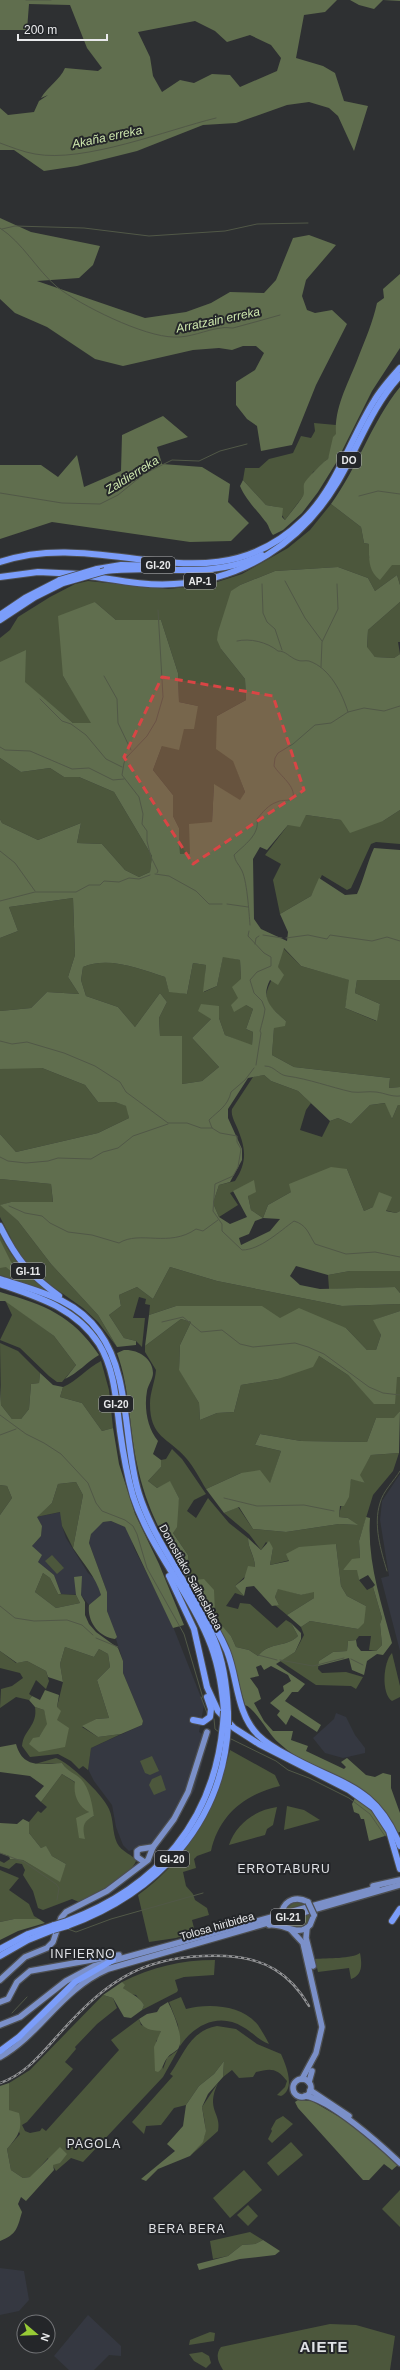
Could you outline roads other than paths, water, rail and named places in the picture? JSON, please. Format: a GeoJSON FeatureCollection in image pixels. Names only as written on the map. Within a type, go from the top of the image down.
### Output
{"type":"FeatureCollection","features":[{"type":"Feature","properties":{"kind":"highway","name":"AP-1"},"geometry":{"type":"LineString","coordinates":[[0,562],[36,553],[67,551],[170,562],[218,563],[241,558],[263,549],[288,533],[304,519],[330,484],[374,401],[400,368]]}},
{"type":"Feature","properties":{"kind":"highway","name":"DO"},"geometry":{"type":"LineString","coordinates":[[291,539],[315,515],[331,494],[370,418],[400,376]]}},
{"type":"Feature","properties":{"kind":"highway","name":"AP-1"},"geometry":{"type":"LineString","coordinates":[[0,577],[38,572],[65,572],[151,584],[196,582],[224,576],[253,564],[268,556],[291,539]]}},
{"type":"Feature","properties":{"kind":"highway","name":"GI-20"},"geometry":{"type":"LineString","coordinates":[[0,620],[35,597],[62,582],[105,571],[142,569],[203,571],[224,568],[252,559],[291,539]]}},
{"type":"Feature","properties":{"kind":"highway","name":"GI-20"},"geometry":{"type":"LineString","coordinates":[[0,615],[31,595],[97,568],[143,565],[189,567],[218,563]]}},
{"type":"Feature","properties":{"kind":"highway","name":"GI-11"},"geometry":{"type":"LineString","coordinates":[[0,1226],[14,1254],[27,1270],[70,1304]]}},
{"type":"Feature","properties":{"kind":"highway","name":"Donostiako Saihesbidea"},"geometry":{"type":"LineString","coordinates":[[0,1279],[48,1294],[70,1304],[94,1325],[112,1354],[120,1378],[130,1458],[139,1494],[150,1522],[215,1640],[225,1680],[226,1712],[223,1745],[203,1804],[192,1824],[166,1859],[126,1892],[100,1908],[28,1940],[0,1956]]}},
{"type":"Feature","properties":{"kind":"highway","name":"GI-11"},"geometry":{"type":"LineString","coordinates":[[0,1286],[31,1295]]}},
{"type":"Feature","properties":{"kind":"highway","name":"Donostiako Saihesbidea"},"geometry":{"type":"LineString","coordinates":[[31,1295],[52,1303],[70,1313],[86,1327],[106,1357],[114,1384],[129,1483],[138,1509],[156,1548],[209,1639],[221,1681],[226,1712]]}},
{"type":"Feature","properties":{"kind":"highway"},"geometry":{"type":"LineString","coordinates":[[156,1548],[194,1629],[207,1688],[215,1706],[234,1728],[259,1744],[362,1799],[374,1808],[387,1824],[400,1846]]}},
{"type":"Feature","properties":{"kind":"highway"},"geometry":{"type":"LineString","coordinates":[[176,1571],[218,1633],[227,1652],[240,1705],[252,1728],[268,1744],[367,1796],[383,1812],[400,1870]]}},
{"type":"Feature","properties":{"kind":"highway"},"geometry":{"type":"LineString","coordinates":[[193,1720],[206,1722],[212,1712],[206,1696],[202,1662]]}},
{"type":"Feature","properties":{"kind":"highway"},"geometry":{"type":"LineString","coordinates":[[387,1824],[400,1857]]}},
{"type":"Feature","properties":{"kind":"highway"},"geometry":{"type":"LineString","coordinates":[[392,1920],[400,1908]]}},
{"type":"Feature","properties":{"kind":"highway","name":"Donostiako Saihesbidea"},"geometry":{"type":"LineString","coordinates":[[0,1949],[33,1932],[54,1928]]}},
{"type":"Feature","properties":{"kind":"highway"},"geometry":{"type":"LineString","coordinates":[[0,1944],[22,1934],[33,1932]]}},
{"type":"Feature","properties":{"kind":"highway"},"geometry":{"type":"LineString","coordinates":[[0,2051],[19,2037],[68,1988],[96,1966],[114,1963]]}},
{"type":"Feature","properties":{"kind":"main road"},"geometry":{"type":"LineString","coordinates":[[140,1860],[148,1860],[153,1846],[174,1819],[188,1792],[207,1732]]}},
{"type":"Feature","properties":{"kind":"main road"},"geometry":{"type":"LineString","coordinates":[[140,1860],[136,1855],[138,1850],[153,1846]]}},
{"type":"Feature","properties":{"kind":"main road"},"geometry":{"type":"LineString","coordinates":[[146,1848],[150,1854]]}},
{"type":"Feature","properties":{"kind":"main road"},"geometry":{"type":"LineString","coordinates":[[0,1980],[25,1957],[47,1948],[53,1942],[61,1918],[66,1912],[107,1891],[136,1867],[140,1860]]}},
{"type":"Feature","properties":{"kind":"main road"},"geometry":{"type":"LineString","coordinates":[[307,1928],[300,1931],[287,1927],[270,1925],[182,1949],[176,1946],[180,1940],[272,1914],[282,1909],[294,1899],[321,1901],[400,1883]]}},
{"type":"Feature","properties":{"kind":"main road"},"geometry":{"type":"LineString","coordinates":[[305,2096],[310,2090],[309,2082],[323,2044],[325,2027],[323,2008],[306,1938],[307,1928],[313,1916],[319,1912],[400,1883]]}},
{"type":"Feature","properties":{"kind":"main road","name":"Tolosa hiribidea"},"geometry":{"type":"LineString","coordinates":[[114,1963],[400,1883]]}},
{"type":"Feature","properties":{"kind":"main road"},"geometry":{"type":"LineString","coordinates":[[306,1901],[313,1916]]}},
{"type":"Feature","properties":{"kind":"main road"},"geometry":{"type":"LineString","coordinates":[[282,1909],[287,1927],[303,1943],[322,2027],[316,2053],[302,2079]]}},
{"type":"Feature","properties":{"kind":"main road","name":"Tolosa hiribidea"},"geometry":{"type":"LineString","coordinates":[[0,2057],[22,2040],[78,1986],[108,1969],[114,1963],[130,1955],[176,1946]]}},
{"type":"Feature","properties":{"kind":"main road"},"geometry":{"type":"LineString","coordinates":[[0,2002],[8,1999],[17,1982],[30,1971],[98,1958],[125,1954],[130,1955]]}},
{"type":"Feature","properties":{"kind":"main road"},"geometry":{"type":"LineString","coordinates":[[0,2025],[20,2017],[66,1981],[96,1966],[98,1958]]}},
{"type":"Feature","properties":{"kind":"main road"},"geometry":{"type":"LineString","coordinates":[[87,1960],[96,1966]]}},
{"type":"Feature","properties":{"kind":"main road"},"geometry":{"type":"LineString","coordinates":[[309,2082],[302,2079],[295,2081],[292,2089],[297,2096],[305,2096],[314,2099],[357,2126],[400,2163]]}},
{"type":"Feature","properties":{"kind":"main road"},"geometry":{"type":"LineString","coordinates":[[310,2090],[359,2123],[400,2158]]}},
{"type":"Feature","properties":{"kind":"waterway"},"geometry":{"type":"LineString","coordinates":[[26,0],[51,0]]}},
{"type":"Feature","properties":{"kind":"waterway","name":"Akaña erreka"},"geometry":{"type":"LineString","coordinates":[[0,143],[35,154],[55,156],[77,154],[126,144],[216,118]]}},
{"type":"Feature","properties":{"kind":"waterway","name":"Arratzain erreka"},"geometry":{"type":"LineString","coordinates":[[2,229],[15,226],[84,228],[149,236],[225,231],[257,224],[308,223]]}},
{"type":"Feature","properties":{"kind":"waterway","name":"Arratzain erreka"},"geometry":{"type":"LineString","coordinates":[[0,228],[16,241],[49,280],[57,287],[96,311],[146,332],[161,336],[180,337],[215,329],[233,328],[280,315]]}},
{"type":"Feature","properties":{"kind":"waterway","name":"Zaldierreka"},"geometry":{"type":"LineString","coordinates":[[0,493],[62,503],[100,504],[118,495],[144,474],[172,460],[199,461],[220,451],[247,444]]}},
{"type":"Feature","properties":{"kind":"waterway"},"geometry":{"type":"LineString","coordinates":[[359,496],[378,491],[400,494]]}},
{"type":"Feature","properties":{"kind":"waterway"},"geometry":{"type":"LineString","coordinates":[[285,581],[305,618],[322,641]]}},
{"type":"Feature","properties":{"kind":"waterway"},"geometry":{"type":"LineString","coordinates":[[262,584],[263,613],[267,622],[275,629],[282,650]]}},
{"type":"Feature","properties":{"kind":"waterway"},"geometry":{"type":"LineString","coordinates":[[321,667],[322,642],[338,609],[337,584]]}},
{"type":"Feature","properties":{"kind":"waterway"},"geometry":{"type":"LineString","coordinates":[[157,873],[158,871],[151,857],[147,841],[147,831],[142,824],[143,814],[139,797],[122,775],[124,763],[127,757],[147,736],[156,721],[163,697],[158,610]]}},
{"type":"Feature","properties":{"kind":"waterway"},"geometry":{"type":"LineString","coordinates":[[237,641],[247,640],[269,645],[294,659],[309,661],[316,664],[329,675],[339,689],[348,712]]}},
{"type":"Feature","properties":{"kind":"waterway"},"geometry":{"type":"LineString","coordinates":[[104,676],[117,699],[118,723],[131,750]]}},
{"type":"Feature","properties":{"kind":"waterway"},"geometry":{"type":"LineString","coordinates":[[40,699],[62,721],[71,724],[86,735],[106,759],[122,767]]}},
{"type":"Feature","properties":{"kind":"waterway"},"geometry":{"type":"LineString","coordinates":[[250,925],[245,880],[234,855],[254,835],[257,819],[266,809],[277,802],[293,798],[290,785],[274,766],[275,758],[278,753],[293,744],[315,725],[331,723],[348,712],[364,708],[384,711],[400,706]]}},
{"type":"Feature","properties":{"kind":"waterway"},"geometry":{"type":"LineString","coordinates":[[0,747],[5,750],[30,751],[72,769],[89,768],[113,780],[124,779]]}},
{"type":"Feature","properties":{"kind":"waterway"},"geometry":{"type":"LineString","coordinates":[[0,851],[15,863],[35,891]]}},
{"type":"Feature","properties":{"kind":"waterway"},"geometry":{"type":"LineString","coordinates":[[155,874],[169,876],[196,891],[209,904],[222,904]]}},
{"type":"Feature","properties":{"kind":"waterway"},"geometry":{"type":"LineString","coordinates":[[0,901],[35,892],[76,892],[89,885],[100,885],[104,881],[119,882],[129,878],[139,879],[150,875]]}},
{"type":"Feature","properties":{"kind":"waterway"},"geometry":{"type":"LineString","coordinates":[[227,904],[248,907]]}},
{"type":"Feature","properties":{"kind":"waterway"},"geometry":{"type":"LineString","coordinates":[[249,931],[248,936],[264,953],[271,957],[271,966],[257,972],[250,980],[254,993],[262,1001],[265,1009],[260,1031],[261,1033],[256,1065]]}},
{"type":"Feature","properties":{"kind":"waterway"},"geometry":{"type":"LineString","coordinates":[[263,935],[282,938]]}},
{"type":"Feature","properties":{"kind":"waterway"},"geometry":{"type":"LineString","coordinates":[[286,938],[308,935],[327,939],[330,935],[372,941],[387,937],[400,941]]}},
{"type":"Feature","properties":{"kind":"waterway"},"geometry":{"type":"LineString","coordinates":[[255,944],[256,938],[259,936]]}},
{"type":"Feature","properties":{"kind":"waterway"},"geometry":{"type":"LineString","coordinates":[[0,1041],[12,1044],[27,1042],[64,1053],[95,1066],[120,1082],[126,1092],[168,1123],[187,1123],[201,1128],[212,1128]]}},
{"type":"Feature","properties":{"kind":"waterway"},"geometry":{"type":"LineString","coordinates":[[265,1066],[271,1067],[284,1075],[352,1092],[376,1092],[400,1096]]}},
{"type":"Feature","properties":{"kind":"waterway"},"geometry":{"type":"LineString","coordinates":[[254,1068],[245,1080],[231,1092],[225,1105],[209,1120],[212,1128],[220,1133],[237,1136],[237,1142],[241,1149],[238,1167],[233,1176],[215,1184],[213,1211],[222,1224],[222,1231],[242,1250],[256,1247],[270,1239],[294,1221],[305,1227],[315,1244],[346,1254],[375,1252],[400,1257]]}},
{"type":"Feature","properties":{"kind":"waterway"},"geometry":{"type":"LineString","coordinates":[[0,1157],[8,1161],[26,1163],[48,1161],[58,1158],[91,1159],[103,1152],[118,1148],[133,1136],[168,1124]]}},
{"type":"Feature","properties":{"kind":"waterway"},"geometry":{"type":"LineString","coordinates":[[9,1206],[25,1213],[42,1216],[50,1223],[68,1232],[92,1235],[119,1243],[127,1239],[165,1238],[186,1235],[196,1229],[203,1231],[218,1220]]}},
{"type":"Feature","properties":{"kind":"waterway"},"geometry":{"type":"LineString","coordinates":[[162,1322],[183,1317],[201,1332],[222,1330],[240,1344],[253,1347],[295,1343],[324,1354],[369,1387],[383,1393],[400,1395]]}},
{"type":"Feature","properties":{"kind":"waterway"},"geometry":{"type":"LineString","coordinates":[[0,1415],[26,1434],[61,1454],[88,1483],[96,1503],[102,1511],[125,1520],[133,1526],[137,1534],[147,1568],[184,1634],[203,1698]]}},
{"type":"Feature","properties":{"kind":"waterway"},"geometry":{"type":"LineString","coordinates":[[0,1435],[16,1429]]}},
{"type":"Feature","properties":{"kind":"waterway"},"geometry":{"type":"LineString","coordinates":[[387,1571],[379,1538],[377,1520],[378,1511],[381,1499],[400,1471]]}},
{"type":"Feature","properties":{"kind":"waterway"},"geometry":{"type":"LineString","coordinates":[[224,1498],[257,1506],[304,1505],[334,1511]]}},
{"type":"Feature","properties":{"kind":"waterway"},"geometry":{"type":"LineString","coordinates":[[0,1606],[15,1618],[34,1621],[67,1620],[82,1625],[93,1635]]}},
{"type":"Feature","properties":{"kind":"waterway"},"geometry":{"type":"LineString","coordinates":[[96,1638],[118,1647]]}},
{"type":"Feature","properties":{"kind":"waterway"},"geometry":{"type":"LineString","coordinates":[[258,1655],[277,1660]]}},
{"type":"Feature","properties":{"kind":"waterway"},"geometry":{"type":"LineString","coordinates":[[280,1660],[313,1666],[344,1658]]}},
{"type":"Feature","properties":{"kind":"waterway"},"geometry":{"type":"LineString","coordinates":[[351,1659],[363,1665]]}},
{"type":"Feature","properties":{"kind":"waterway"},"geometry":{"type":"LineString","coordinates":[[201,1697],[207,1713]]}},
{"type":"Feature","properties":{"kind":"waterway"},"geometry":{"type":"LineString","coordinates":[[214,1719],[215,1729],[219,1732]]}},
{"type":"Feature","properties":{"kind":"waterway"},"geometry":{"type":"LineString","coordinates":[[229,1738],[276,1761],[288,1770],[309,1778],[349,1798],[370,1814],[385,1836]]}},
{"type":"Feature","properties":{"kind":"waterway"},"geometry":{"type":"LineString","coordinates":[[0,1853],[24,1862],[56,1884],[59,1888],[57,1900]]}},
{"type":"Feature","properties":{"kind":"waterway"},"geometry":{"type":"LineString","coordinates":[[68,1929],[76,1932],[111,1919],[203,1893]]}},
{"type":"Feature","properties":{"kind":"waterway"},"geometry":{"type":"LineString","coordinates":[[12,2013],[27,1997]]}},
{"type":"Feature","properties":{"kind":"railway"},"geometry":{"type":"LineString","coordinates":[[0,2083],[18,2074],[33,2062],[78,2013],[96,1997],[114,1983],[132,1972],[152,1964],[174,1959],[199,1956],[240,1957],[252,1960],[275,1969],[284,1976],[302,1994],[309,2006]]}},
{"type":"Feature","properties":{"kind":"district","name":"ERROTABURU"},"geometry":{"type":"Point","coordinates":[284,1869]}},
{"type":"Feature","properties":{"kind":"district","name":"INFIERNO"},"geometry":{"type":"Point","coordinates":[83,1954]}},
{"type":"Feature","properties":{"kind":"district","name":"PAGOLA"},"geometry":{"type":"Point","coordinates":[94,2144]}},
{"type":"Feature","properties":{"kind":"district","name":"BERA BERA"},"geometry":{"type":"Point","coordinates":[187,2229]}},
{"type":"Feature","properties":{"kind":"district","name":"AIETE"},"geometry":{"type":"Point","coordinates":[324,2347]}}]}
